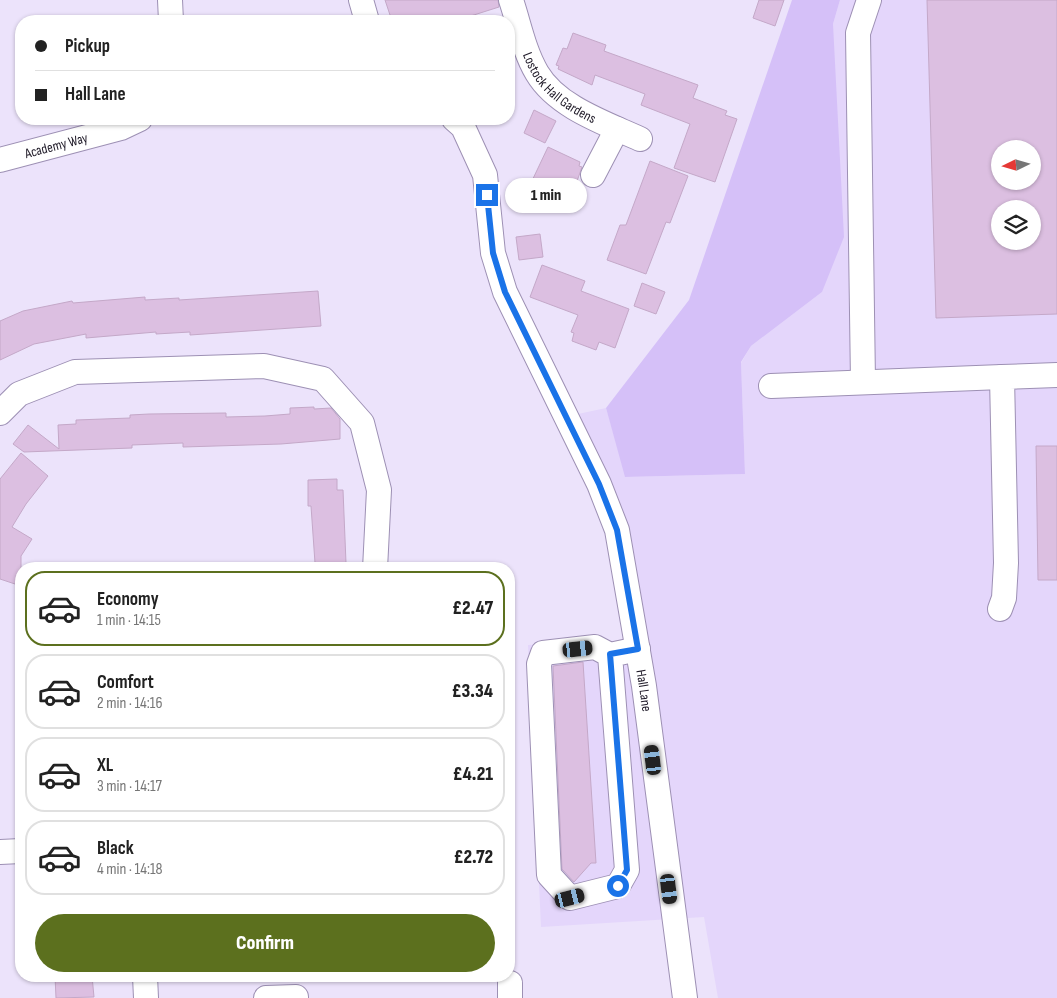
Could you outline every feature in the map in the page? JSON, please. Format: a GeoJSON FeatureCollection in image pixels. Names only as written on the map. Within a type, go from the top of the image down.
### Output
{"type":"FeatureCollection","features":[{"type":"Feature","properties":{"kind":"street"},"geometry":{"type":"LineString","coordinates":[[170,0],[171,15]]}},
{"type":"Feature","properties":{"kind":"street"},"geometry":{"type":"LineString","coordinates":[[361,0],[365,15]]}},
{"type":"Feature","properties":{"kind":"street","name":"Lostock Hall Gardens"},"geometry":{"type":"LineString","coordinates":[[511,0],[530,60],[550,90],[566,102],[617,129],[640,138]]}},
{"type":"Feature","properties":{"kind":"street"},"geometry":{"type":"LineString","coordinates":[[863,382],[858,33],[869,0]]}},
{"type":"Feature","properties":{"kind":"street","name":"Academy Way"},"geometry":{"type":"LineString","coordinates":[[0,160],[127,125]]}},
{"type":"Feature","properties":{"kind":"street","name":"Hall Lane"},"geometry":{"type":"LineString","coordinates":[[461,125],[485,175],[493,253],[505,292],[599,484],[617,530],[638,649],[684,998]]}},
{"type":"Feature","properties":{"kind":"street"},"geometry":{"type":"LineString","coordinates":[[593,175],[617,129]]}},
{"type":"Feature","properties":{"kind":"street"},"geometry":{"type":"LineString","coordinates":[[0,413],[19,394],[75,372],[264,366],[323,378],[362,423],[379,490],[375,562]]}},
{"type":"Feature","properties":{"kind":"street"},"geometry":{"type":"LineString","coordinates":[[771,386],[1057,376]]}},
{"type":"Feature","properties":{"kind":"street"},"geometry":{"type":"LineString","coordinates":[[1000,609],[1004,598],[1006,563],[1002,377]]}},
{"type":"Feature","properties":{"kind":"street"},"geometry":{"type":"LineString","coordinates":[[610,654],[627,870],[618,886],[570,898],[549,874],[540,664],[543,653],[596,647],[610,654],[638,649]]}},
{"type":"Feature","properties":{"kind":"street"},"geometry":{"type":"LineString","coordinates":[[0,852],[15,851]]}},
{"type":"Feature","properties":{"kind":"street"},"geometry":{"type":"LineString","coordinates":[[145,982],[146,998]]}},
{"type":"Feature","properties":{"kind":"street"},"geometry":{"type":"LineString","coordinates":[[266,998],[296,997]]}},
{"type":"Feature","properties":{"kind":"shaded area"},"geometry":{"type":"Polygon","coordinates":[[[792,0],[840,0],[833,24],[844,237],[822,292],[751,346],[741,362],[745,474],[625,477],[606,408],[689,300],[792,0]]]}},
{"type":"Feature","properties":{"kind":"shaded area"},"geometry":{"type":"Polygon","coordinates":[[[840,0],[1057,0],[1057,998],[718,998],[704,917],[541,927],[528,645],[630,640],[578,414],[606,408],[626,477],[745,474],[741,363],[751,346],[822,292],[833,24],[840,0]]]}},
{"type":"Feature","properties":{"kind":"building"},"geometry":{"type":"Polygon","coordinates":[[[385,0],[498,0],[499,7],[474,15],[390,15],[385,0]]]}},
{"type":"Feature","properties":{"kind":"building"},"geometry":{"type":"Polygon","coordinates":[[[759,0],[784,0],[775,26],[753,18],[759,0]]]}},
{"type":"Feature","properties":{"kind":"building"},"geometry":{"type":"Polygon","coordinates":[[[927,0],[1057,0],[1057,314],[936,318],[927,0]]]}},
{"type":"Feature","properties":{"kind":"building"},"geometry":{"type":"Polygon","coordinates":[[[573,33],[606,45],[604,51],[698,85],[693,98],[727,111],[725,115],[737,119],[715,182],[674,168],[690,124],[641,105],[645,94],[595,75],[592,85],[558,69],[559,66],[556,65],[563,48],[567,49],[573,33]]]}},
{"type":"Feature","properties":{"kind":"building"},"geometry":{"type":"Polygon","coordinates":[[[534,110],[556,121],[545,143],[524,133],[534,110]]]}},
{"type":"Feature","properties":{"kind":"building"},"geometry":{"type":"Polygon","coordinates":[[[548,147],[580,162],[579,166],[582,167],[576,184],[569,182],[560,200],[530,185],[548,147]]]}},
{"type":"Feature","properties":{"kind":"building"},"geometry":{"type":"Polygon","coordinates":[[[650,161],[688,176],[670,223],[666,222],[646,274],[607,260],[620,225],[626,225],[650,161]]]}},
{"type":"Feature","properties":{"kind":"building"},"geometry":{"type":"Polygon","coordinates":[[[540,234],[543,257],[519,260],[516,237],[540,234]]]}},
{"type":"Feature","properties":{"kind":"building"},"geometry":{"type":"Polygon","coordinates":[[[542,265],[585,281],[581,291],[629,309],[615,348],[599,342],[596,350],[572,341],[574,333],[571,332],[578,315],[530,297],[542,265]]]}},
{"type":"Feature","properties":{"kind":"building"},"geometry":{"type":"Polygon","coordinates":[[[642,283],[665,292],[656,314],[634,306],[642,283]]]}},
{"type":"Feature","properties":{"kind":"building"},"geometry":{"type":"Polygon","coordinates":[[[318,291],[321,326],[190,335],[190,332],[156,334],[156,332],[86,338],[86,334],[34,344],[0,360],[0,321],[23,311],[72,301],[73,303],[145,297],[145,300],[179,298],[179,300],[318,291]]]}},
{"type":"Feature","properties":{"kind":"building"},"geometry":{"type":"Polygon","coordinates":[[[314,407],[314,409],[331,408],[340,419],[340,439],[281,444],[183,447],[183,443],[132,445],[132,448],[24,452],[13,444],[28,425],[59,449],[58,425],[76,424],[76,420],[130,418],[130,415],[149,414],[226,413],[226,417],[265,416],[290,414],[290,408],[314,407]]]}},
{"type":"Feature","properties":{"kind":"building"},"geometry":{"type":"Polygon","coordinates":[[[1036,446],[1057,446],[1057,580],[1038,580],[1036,446]]]}},
{"type":"Feature","properties":{"kind":"building"},"geometry":{"type":"Polygon","coordinates":[[[21,453],[48,476],[26,504],[12,527],[32,539],[21,556],[21,562],[15,562],[15,584],[0,579],[0,479],[21,453]]]}},
{"type":"Feature","properties":{"kind":"building"},"geometry":{"type":"Polygon","coordinates":[[[337,479],[337,490],[343,490],[346,562],[315,562],[311,506],[308,506],[308,480],[337,479]]]}},
{"type":"Feature","properties":{"kind":"building"},"geometry":{"type":"Polygon","coordinates":[[[583,662],[596,863],[591,863],[574,882],[562,869],[553,666],[583,662]]]}},
{"type":"Feature","properties":{"kind":"building"},"geometry":{"type":"Polygon","coordinates":[[[55,982],[93,982],[94,997],[56,998],[55,982]]]}},
{"type":"Feature","properties":{"kind":"route"},"geometry":{"type":"LineString","coordinates":[[487,195],[493,253],[505,292],[599,484],[617,530],[631,602],[638,649],[610,654],[627,870],[618,886]]}}]}
